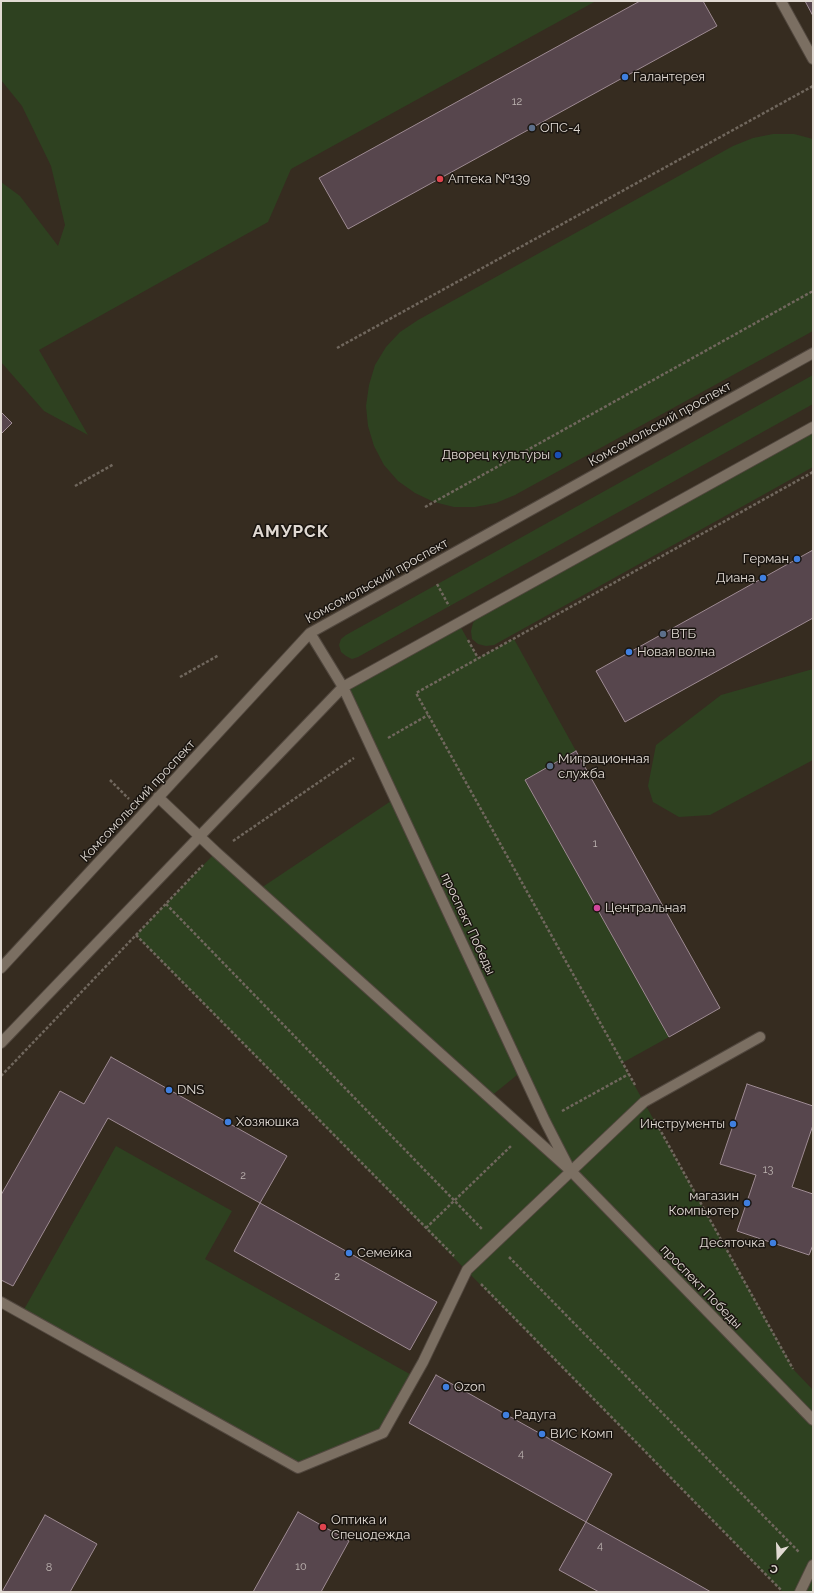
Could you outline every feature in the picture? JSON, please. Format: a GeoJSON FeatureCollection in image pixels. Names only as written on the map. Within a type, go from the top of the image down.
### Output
{"type":"FeatureCollection","features":[{"type":"Feature","properties":{"kind":"street"},"geometry":{"type":"LineString","coordinates":[[780,1],[813,59]]}},
{"type":"Feature","properties":{"kind":"street","name":"Комсомольский проспект"},"geometry":{"type":"LineString","coordinates":[[1,968],[310,633],[813,353]]}},
{"type":"Feature","properties":{"kind":"street"},"geometry":{"type":"LineString","coordinates":[[1,1043],[343,687],[813,427]]}},
{"type":"Feature","properties":{"kind":"street","name":"проспект Победы"},"geometry":{"type":"LineString","coordinates":[[310,633],[343,687],[545,1121],[571,1171]]}},
{"type":"Feature","properties":{"kind":"street","name":"проспект Победы"},"geometry":{"type":"LineString","coordinates":[[158,797],[199,837],[571,1171],[813,1420]]}},
{"type":"Feature","properties":{"kind":"street"},"geometry":{"type":"LineString","coordinates":[[1,1302],[298,1468],[383,1433],[423,1362],[468,1270],[644,1102],[760,1037]]}},
{"type":"Feature","properties":{"kind":"street"},"geometry":{"type":"LineString","coordinates":[[800,1592],[813,1565]]}},
{"type":"Feature","properties":{"kind":"path"},"geometry":{"type":"LineString","coordinates":[[337,348],[813,86]]}},
{"type":"Feature","properties":{"kind":"path"},"geometry":{"type":"LineString","coordinates":[[425,507],[813,292]]}},
{"type":"Feature","properties":{"kind":"path"},"geometry":{"type":"LineString","coordinates":[[75,486],[114,464]]}},
{"type":"Feature","properties":{"kind":"path"},"geometry":{"type":"LineString","coordinates":[[794,1370],[416,693],[813,472]]}},
{"type":"Feature","properties":{"kind":"path"},"geometry":{"type":"LineString","coordinates":[[428,567],[459,624]]}},
{"type":"Feature","properties":{"kind":"path"},"geometry":{"type":"LineString","coordinates":[[180,677],[219,655]]}},
{"type":"Feature","properties":{"kind":"path"},"geometry":{"type":"LineString","coordinates":[[1,1076],[216,852],[371,747],[428,716]]}},
{"type":"Feature","properties":{"kind":"green space"},"geometry":{"type":"Polygon","coordinates":[[[1,1],[596,1],[291,169],[268,222],[39,350],[88,435],[44,411],[1,362],[1,182],[20,196],[58,246],[65,225],[51,166],[22,106],[1,80],[1,1]]]}},
{"type":"Feature","properties":{"kind":"green space"},"geometry":{"type":"Polygon","coordinates":[[[773,134],[794,134],[813,139],[813,331],[515,495],[496,503],[475,507],[454,507],[434,502],[415,493],[398,481],[384,465],[374,446],[368,426],[366,406],[369,385],[375,365],[386,347],[400,332],[418,320],[733,146],[753,138],[773,134]]]}},
{"type":"Feature","properties":{"kind":"green space"},"geometry":{"type":"Polygon","coordinates":[[[813,375],[813,404],[358,657],[352,659],[341,652],[339,645],[341,639],[346,635],[813,375]]]}},
{"type":"Feature","properties":{"kind":"green space"},"geometry":{"type":"Polygon","coordinates":[[[813,431],[813,467],[494,645],[486,646],[478,644],[472,639],[471,631],[473,623],[478,617],[813,431]]]}},
{"type":"Feature","properties":{"kind":"green space"},"geometry":{"type":"Polygon","coordinates":[[[459,624],[478,658],[514,639],[576,751],[525,780],[669,1037],[622,1063],[794,1370],[813,1390],[813,1592],[783,1592],[136,935],[216,852],[258,890],[394,799],[343,687],[459,624]],[[522,1071],[490,1097],[570,1170],[522,1071]]]}},
{"type":"Feature","properties":{"kind":"green space"},"geometry":{"type":"Polygon","coordinates":[[[813,669],[813,760],[710,815],[679,817],[653,802],[648,786],[656,745],[721,695],[813,669]]]}},
{"type":"Feature","properties":{"kind":"green space"},"geometry":{"type":"Polygon","coordinates":[[[116,1146],[232,1211],[205,1259],[415,1377],[383,1433],[298,1468],[22,1313],[116,1146]]]}},
{"type":"Feature","properties":{"kind":"building"},"geometry":{"type":"Polygon","coordinates":[[[640,1],[703,1],[717,26],[348,229],[319,178],[640,1]]]}},
{"type":"Feature","properties":{"kind":"building"},"geometry":{"type":"Polygon","coordinates":[[[805,1],[813,1],[813,16],[805,1]]]}},
{"type":"Feature","properties":{"kind":"building"},"geometry":{"type":"Polygon","coordinates":[[[1,412],[12,423],[1,434],[1,412]]]}},
{"type":"Feature","properties":{"kind":"building"},"geometry":{"type":"Polygon","coordinates":[[[813,550],[813,618],[625,722],[596,671],[813,550]]]}},
{"type":"Feature","properties":{"kind":"building"},"geometry":{"type":"Polygon","coordinates":[[[576,751],[720,1008],[669,1037],[525,780],[576,751]]]}},
{"type":"Feature","properties":{"kind":"building"},"geometry":{"type":"Polygon","coordinates":[[[111,1057],[287,1156],[260,1203],[108,1118],[13,1286],[1,1280],[1,1195],[60,1091],[84,1104],[111,1057]]]}},
{"type":"Feature","properties":{"kind":"building"},"geometry":{"type":"Polygon","coordinates":[[[747,1084],[813,1106],[813,1125],[792,1187],[813,1194],[813,1245],[809,1255],[737,1231],[756,1175],[720,1164],[747,1084]]]}},
{"type":"Feature","properties":{"kind":"building"},"geometry":{"type":"Polygon","coordinates":[[[260,1203],[437,1302],[410,1350],[234,1251],[260,1203]]]}},
{"type":"Feature","properties":{"kind":"building"},"geometry":{"type":"Polygon","coordinates":[[[436,1375],[612,1474],[586,1522],[409,1423],[436,1375]]]}},
{"type":"Feature","properties":{"kind":"building"},"geometry":{"type":"Polygon","coordinates":[[[298,1512],[349,1541],[321,1592],[253,1592],[298,1512]]]}},
{"type":"Feature","properties":{"kind":"building"},"geometry":{"type":"Polygon","coordinates":[[[45,1515],[97,1544],[70,1592],[2,1592],[45,1515]]]}},
{"type":"Feature","properties":{"kind":"building"},"geometry":{"type":"Polygon","coordinates":[[[586,1522],[711,1592],[599,1592],[559,1570],[586,1522]]]}},
{"type":"Feature","properties":{"kind":"place","name":"Галантерея"},"geometry":{"type":"Point","coordinates":[625,77]}},
{"type":"Feature","properties":{"kind":"place","name":"ОПС-4"},"geometry":{"type":"Point","coordinates":[532,128]}},
{"type":"Feature","properties":{"kind":"place","name":"Аптека №139"},"geometry":{"type":"Point","coordinates":[440,179]}},
{"type":"Feature","properties":{"kind":"place","name":"Дворец культуры"},"geometry":{"type":"Point","coordinates":[558,455]}},
{"type":"Feature","properties":{"kind":"place","name":"Герман"},"geometry":{"type":"Point","coordinates":[797,559]}},
{"type":"Feature","properties":{"kind":"place","name":"Диана"},"geometry":{"type":"Point","coordinates":[763,578]}},
{"type":"Feature","properties":{"kind":"place","name":"ВТБ"},"geometry":{"type":"Point","coordinates":[663,634]}},
{"type":"Feature","properties":{"kind":"place","name":"Новая волна"},"geometry":{"type":"Point","coordinates":[629,652]}},
{"type":"Feature","properties":{"kind":"place","name":"Миграционная служба"},"geometry":{"type":"Point","coordinates":[550,766]}},
{"type":"Feature","properties":{"kind":"place","name":"Центральная"},"geometry":{"type":"Point","coordinates":[597,908]}},
{"type":"Feature","properties":{"kind":"place","name":"DNS"},"geometry":{"type":"Point","coordinates":[169,1090]}},
{"type":"Feature","properties":{"kind":"place","name":"Хозяюшка"},"geometry":{"type":"Point","coordinates":[228,1122]}},
{"type":"Feature","properties":{"kind":"place","name":"Инструменты"},"geometry":{"type":"Point","coordinates":[733,1124]}},
{"type":"Feature","properties":{"kind":"place","name":"магазин Компьютер"},"geometry":{"type":"Point","coordinates":[747,1203]}},
{"type":"Feature","properties":{"kind":"place","name":"Десяточка"},"geometry":{"type":"Point","coordinates":[773,1243]}},
{"type":"Feature","properties":{"kind":"place","name":"Семейка"},"geometry":{"type":"Point","coordinates":[349,1253]}},
{"type":"Feature","properties":{"kind":"place","name":"Ozon"},"geometry":{"type":"Point","coordinates":[446,1387]}},
{"type":"Feature","properties":{"kind":"place","name":"Радуга"},"geometry":{"type":"Point","coordinates":[506,1415]}},
{"type":"Feature","properties":{"kind":"place","name":"ВИС Комп"},"geometry":{"type":"Point","coordinates":[542,1434]}},
{"type":"Feature","properties":{"kind":"place","name":"Оптика и Спецодежда"},"geometry":{"type":"Point","coordinates":[323,1527]}},
{"type":"Feature","properties":{"kind":"district","name":"АМУРСК"},"geometry":{"type":"Point","coordinates":[291,532]}}]}
